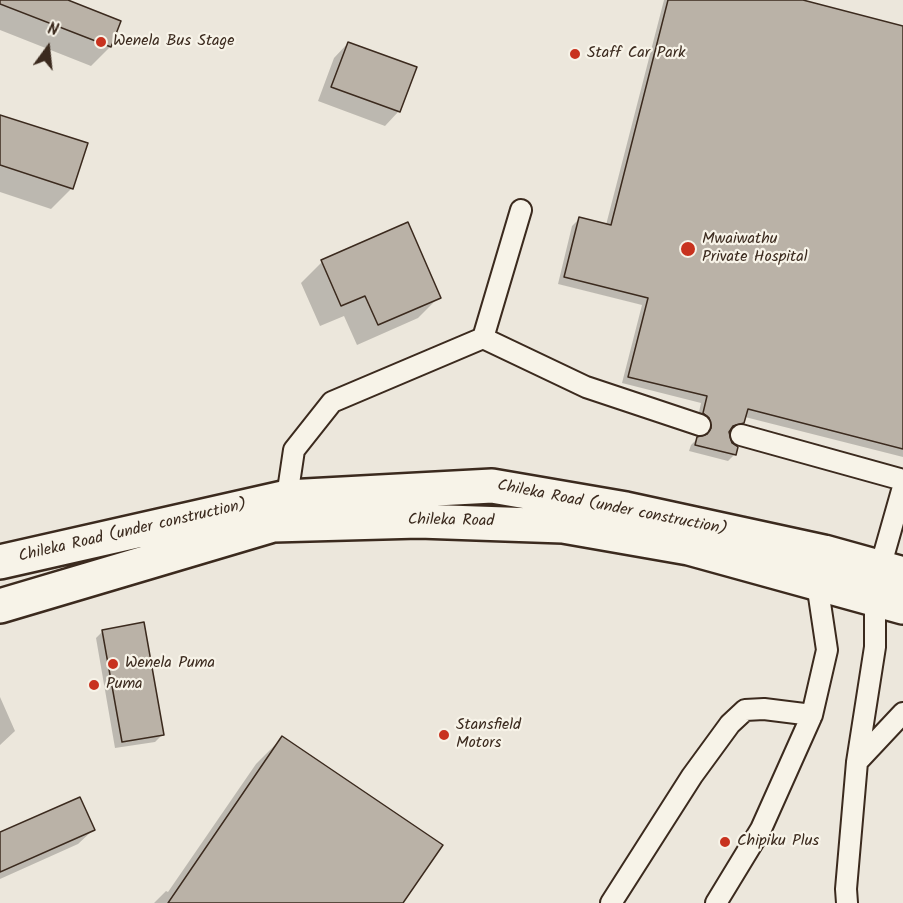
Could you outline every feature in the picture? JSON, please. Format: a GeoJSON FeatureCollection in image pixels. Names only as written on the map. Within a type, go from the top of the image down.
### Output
{"type":"FeatureCollection","features":[{"type":"Feature","properties":{"kind":"highway","name":"Chileka Road (under construction)"},"geometry":{"type":"LineString","coordinates":[[0,562],[280,511]]}},
{"type":"Feature","properties":{"kind":"highway","name":"Chileka Road"},"geometry":{"type":"LineString","coordinates":[[0,606],[280,511],[419,521],[563,526],[689,548],[820,567],[889,603]]}},
{"type":"Feature","properties":{"kind":"highway"},"geometry":{"type":"LineString","coordinates":[[820,567],[892,571]]}},
{"type":"Feature","properties":{"kind":"lane"},"geometry":{"type":"LineString","coordinates":[[483,338],[521,210]]}},
{"type":"Feature","properties":{"kind":"lane"},"geometry":{"type":"LineString","coordinates":[[280,511],[294,450],[332,402],[483,338],[586,387],[700,425]]}},
{"type":"Feature","properties":{"kind":"lane"},"geometry":{"type":"LineString","coordinates":[[741,435],[903,480]]}},
{"type":"Feature","properties":{"kind":"lane"},"geometry":{"type":"LineString","coordinates":[[847,903],[846,889],[857,762],[875,647],[889,603],[903,487]]}},
{"type":"Feature","properties":{"kind":"lane"},"geometry":{"type":"LineString","coordinates":[[716,903],[761,829],[812,715],[827,650],[820,567]]}},
{"type":"Feature","properties":{"kind":"lane"},"geometry":{"type":"LineString","coordinates":[[611,903],[692,776],[730,724],[745,710],[764,709],[812,715]]}},
{"type":"Feature","properties":{"kind":"lane"},"geometry":{"type":"LineString","coordinates":[[857,762],[903,713]]}},
{"type":"Feature","properties":{"kind":"building"},"geometry":{"type":"Polygon","coordinates":[[[0,0],[68,0],[121,21],[111,47],[0,4],[0,0]]]}},
{"type":"Feature","properties":{"kind":"building","name":"Mwaiwathu Private Hospital"},"geometry":{"type":"Polygon","coordinates":[[[668,0],[803,0],[903,26],[903,449],[748,409],[744,423],[733,426],[729,432],[732,443],[738,447],[736,455],[695,445],[697,437],[707,434],[711,428],[709,418],[703,413],[707,396],[628,377],[648,298],[564,277],[579,217],[611,225],[668,0]]]}},
{"type":"Feature","properties":{"kind":"building"},"geometry":{"type":"Polygon","coordinates":[[[348,42],[417,67],[400,112],[331,87],[348,42]]]}},
{"type":"Feature","properties":{"kind":"building"},"geometry":{"type":"Polygon","coordinates":[[[0,115],[88,143],[73,189],[0,165],[0,115]]]}},
{"type":"Feature","properties":{"kind":"building"},"geometry":{"type":"Polygon","coordinates":[[[408,222],[441,298],[378,325],[365,296],[341,306],[321,260],[408,222]]]}},
{"type":"Feature","properties":{"kind":"building"},"geometry":{"type":"Polygon","coordinates":[[[144,622],[164,735],[122,742],[102,630],[144,622]]]}},
{"type":"Feature","properties":{"kind":"building"},"geometry":{"type":"Polygon","coordinates":[[[282,736],[443,845],[403,903],[168,903],[282,736]]]}},
{"type":"Feature","properties":{"kind":"building"},"geometry":{"type":"Polygon","coordinates":[[[80,797],[95,830],[0,872],[0,832],[80,797]]]}},
{"type":"Feature","properties":{"kind":"place","name":"Wenela Bus Stage"},"geometry":{"type":"Point","coordinates":[101,42]}},
{"type":"Feature","properties":{"kind":"place","name":"Staff Car Park"},"geometry":{"type":"Point","coordinates":[575,54]}},
{"type":"Feature","properties":{"kind":"place","name":"Mwaiwathu Private Hospital"},"geometry":{"type":"Point","coordinates":[688,249]}},
{"type":"Feature","properties":{"kind":"place","name":"Wenela Puma"},"geometry":{"type":"Point","coordinates":[113,664]}},
{"type":"Feature","properties":{"kind":"place","name":"Puma"},"geometry":{"type":"Point","coordinates":[94,685]}},
{"type":"Feature","properties":{"kind":"place","name":"Stansfield Motors"},"geometry":{"type":"Point","coordinates":[444,735]}},
{"type":"Feature","properties":{"kind":"place","name":"Chipiku Plus"},"geometry":{"type":"Point","coordinates":[725,842]}}]}
